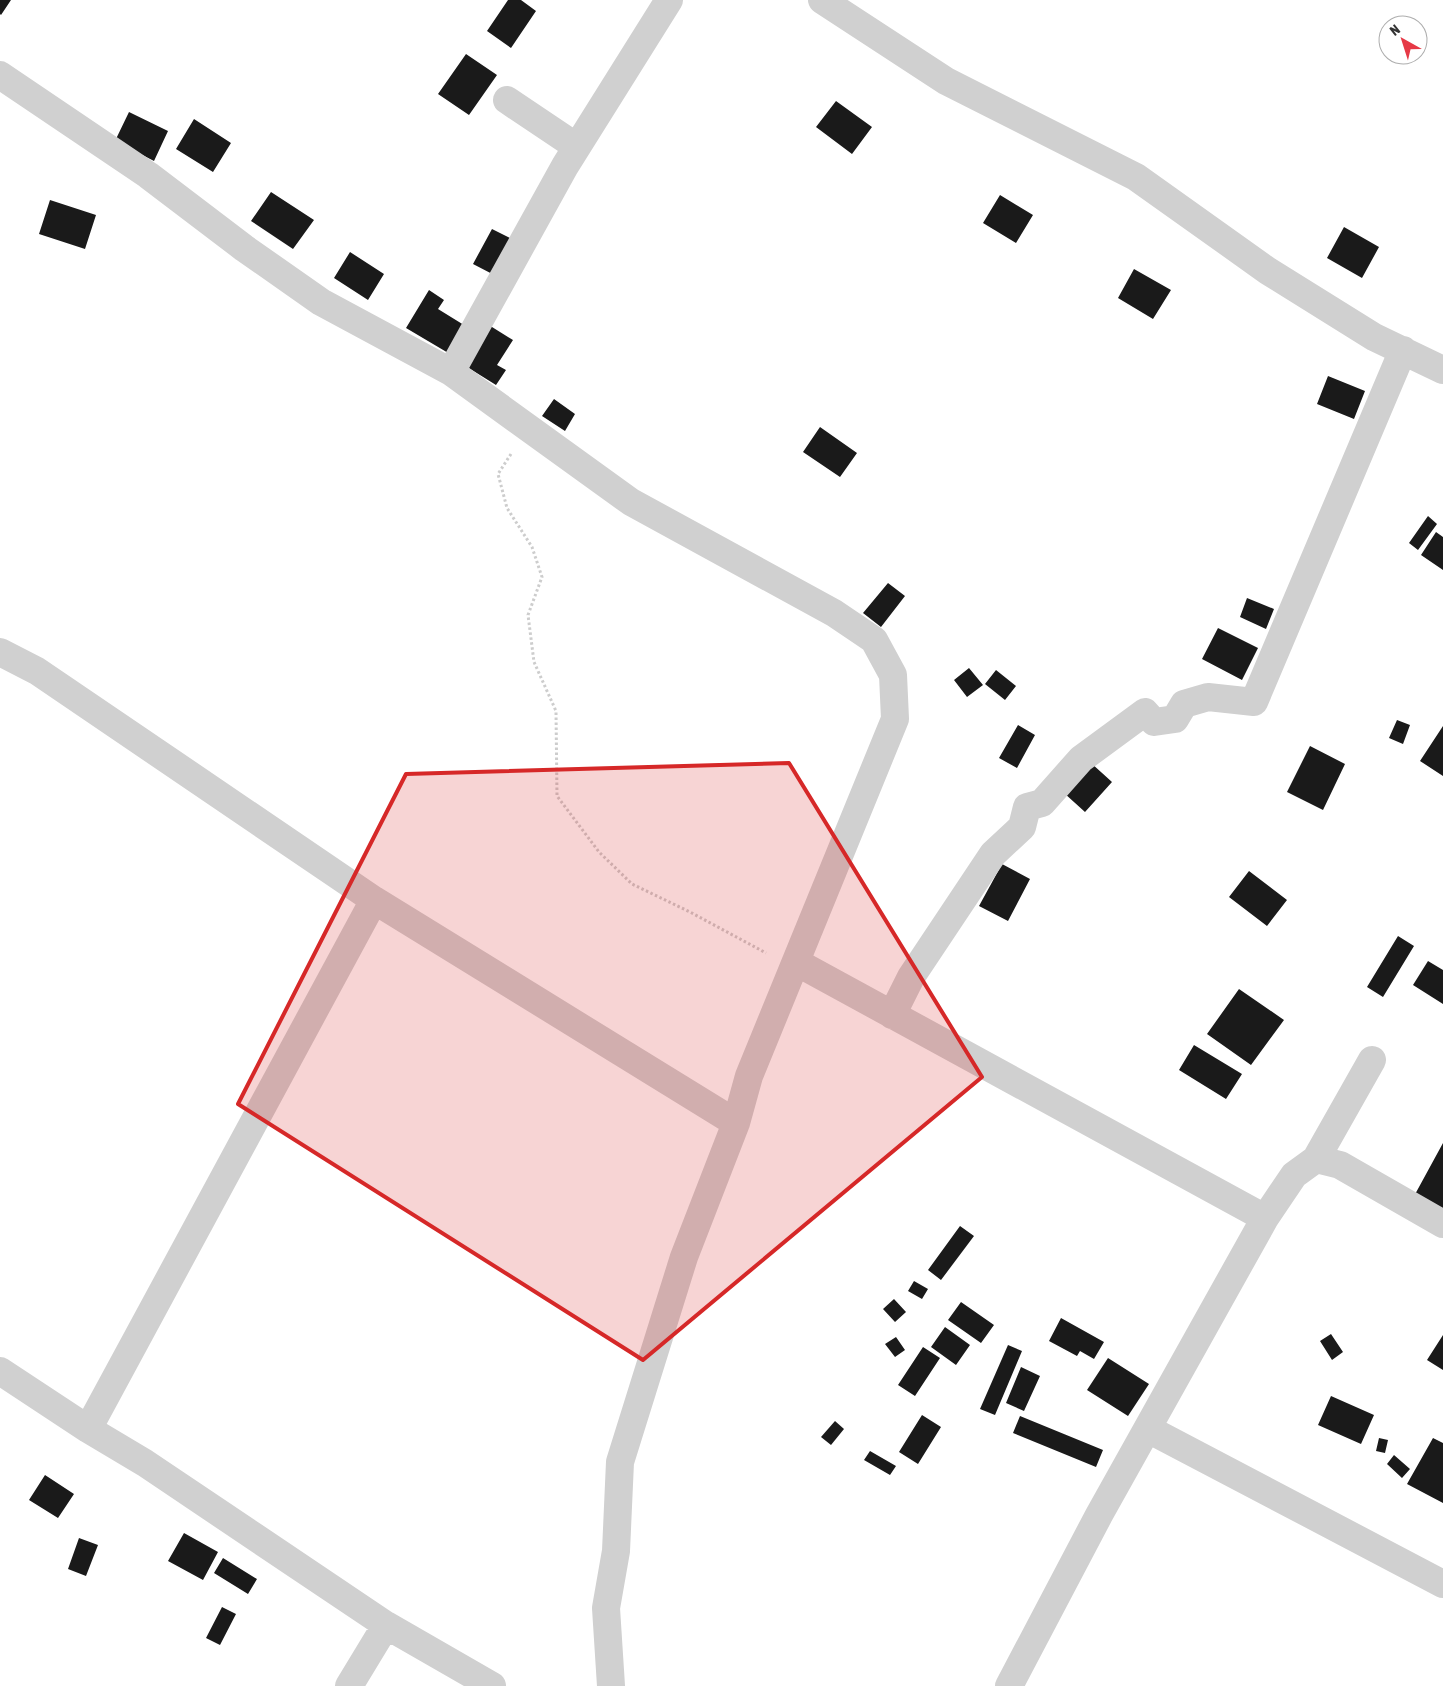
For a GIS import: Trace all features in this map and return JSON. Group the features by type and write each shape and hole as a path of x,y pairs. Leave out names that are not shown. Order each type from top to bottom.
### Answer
{"street":[{"path":"451,372 577,147 668,0"},
{"path":"822,0 946,80 1136,176 1268,271 1374,337 1443,370"},
{"path":"0,75 148,174 244,248 320,302 451,372 631,502 834,613 874,640 893,675 895,719 749,1076 736,1123 684,1257 620,1462 616,1551 606,1608 611,1686"},
{"path":"506,100 577,147"},
{"path":"892,1015 911,976 993,854 1022,827 1027,807 1042,802 1081,759 1145,712 1154,722 1175,719 1184,704 1208,697 1254,702 1403,350"},
{"path":"0,652 37,671 374,900 736,1123"},
{"path":"88,1429 374,900"},
{"path":"796,962 1265,1218"},
{"path":"1008,1686 1099,1516 1265,1218 1294,1175 1316,1159 1372,1060"},
{"path":"1316,1159 1340,1165 1443,1224"},
{"path":"0,1371 88,1429 145,1463 386,1624 492,1686"},
{"path":"1148,1429 1443,1584"},
{"path":"348,1686 386,1624"}],"path":[{"path":"529,428 498,474 507,508 532,547 542,578 528,615 534,662 556,711 557,796 599,852 632,884 769,954 796,962"}],"highlighted area":[{"path":"789,763 982,1077 643,1360 238,1104 406,774"}],"building":[{"path":"0,0 11,0 1,15 0,14"},
{"path":"508,0 521,0 536,11 511,48 487,31"},
{"path":"466,54 497,75 469,115 438,94"},
{"path":"836,101 872,127 852,154 816,127"},
{"path":"129,112 168,131 154,161 115,141"},
{"path":"194,119 231,143 213,172 176,149"},
{"path":"271,192 314,220 293,249 251,221"},
{"path":"1000,195 1033,215 1016,243 983,223"},
{"path":"50,200 96,215 85,249 39,234"},
{"path":"1344,227 1379,247 1362,278 1327,258"},
{"path":"492,229 518,242 500,278 473,264"},
{"path":"350,252 384,274 368,300 334,278"},
{"path":"1134,269 1171,290 1153,319 1118,298"},
{"path":"429,290 444,300 438,309 472,330 455,357 406,328"},
{"path":"484,322 513,340 497,365 506,370 496,385 459,362"},
{"path":"1328,376 1365,391 1354,419 1317,404"},
{"path":"554,399 575,414 565,431 542,416"},
{"path":"820,427 857,453 840,477 803,452"},
{"path":"1428,516 1437,524 1418,550 1409,543"},
{"path":"1436,532 1443,537 1443,570 1421,555"},
{"path":"888,583 905,596 881,627 863,613"},
{"path":"1247,598 1274,609 1266,629 1240,617"},
{"path":"1218,628 1258,648 1242,680 1202,659"},
{"path":"969,668 983,685 967,697 954,680"},
{"path":"996,670 1016,686 1005,700 985,684"},
{"path":"1397,720 1410,725 1403,744 1389,738"},
{"path":"1018,725 1035,735 1017,768 999,758"},
{"path":"1443,726 1443,776 1420,761"},
{"path":"1310,746 1345,764 1323,810 1287,792"},
{"path":"1091,763 1112,782 1085,812 1064,793"},
{"path":"1002,864 1030,879 1008,921 979,906"},
{"path":"1249,871 1287,900 1267,926 1229,897"},
{"path":"1398,936 1414,946 1383,997 1367,987"},
{"path":"1428,961 1443,970 1443,1004 1413,985"},
{"path":"1239,989 1284,1020 1251,1065 1207,1034"},
{"path":"1194,1045 1242,1074 1226,1099 1179,1070"},
{"path":"1443,1143 1443,1215 1413,1198"},
{"path":"960,1226 974,1236 941,1280 928,1270"},
{"path":"914,1281 928,1289 922,1299 908,1291"},
{"path":"894,1299 906,1312 895,1322 883,1309"},
{"path":"961,1302 994,1325 981,1343 948,1320"},
{"path":"1061,1318 1104,1342 1094,1359 1080,1351 1077,1356 1049,1341"},
{"path":"945,1327 970,1345 956,1365 931,1347"},
{"path":"1331,1334 1343,1352 1332,1360 1320,1341"},
{"path":"1443,1335 1443,1370 1427,1360"},
{"path":"896,1337 905,1350 895,1357 885,1344"},
{"path":"1008,1345 1022,1351 995,1415 980,1409"},
{"path":"923,1347 940,1358 915,1396 898,1385"},
{"path":"1108,1358 1149,1384 1128,1416 1087,1390"},
{"path":"1021,1367 1040,1376 1024,1411 1006,1403"},
{"path":"1331,1396 1374,1415 1361,1444 1318,1425"},
{"path":"922,1415 941,1427 918,1464 899,1452"},
{"path":"1020,1416 1103,1450 1096,1467 1013,1433"},
{"path":"835,1421 844,1429 831,1445 821,1437"},
{"path":"1379,1438 1388,1440 1385,1453 1376,1451"},
{"path":"1433,1438 1443,1443 1443,1503 1407,1484"},
{"path":"870,1451 896,1466 890,1475 864,1460"},
{"path":"1394,1455 1410,1469 1402,1478 1387,1464"},
{"path":"45,1475 74,1494 58,1518 29,1500"},
{"path":"184,1533 218,1552 203,1580 168,1561"},
{"path":"79,1538 98,1545 86,1576 68,1569"},
{"path":"223,1558 257,1579 248,1594 214,1573"},
{"path":"222,1607 236,1614 220,1645 206,1638"}]}
